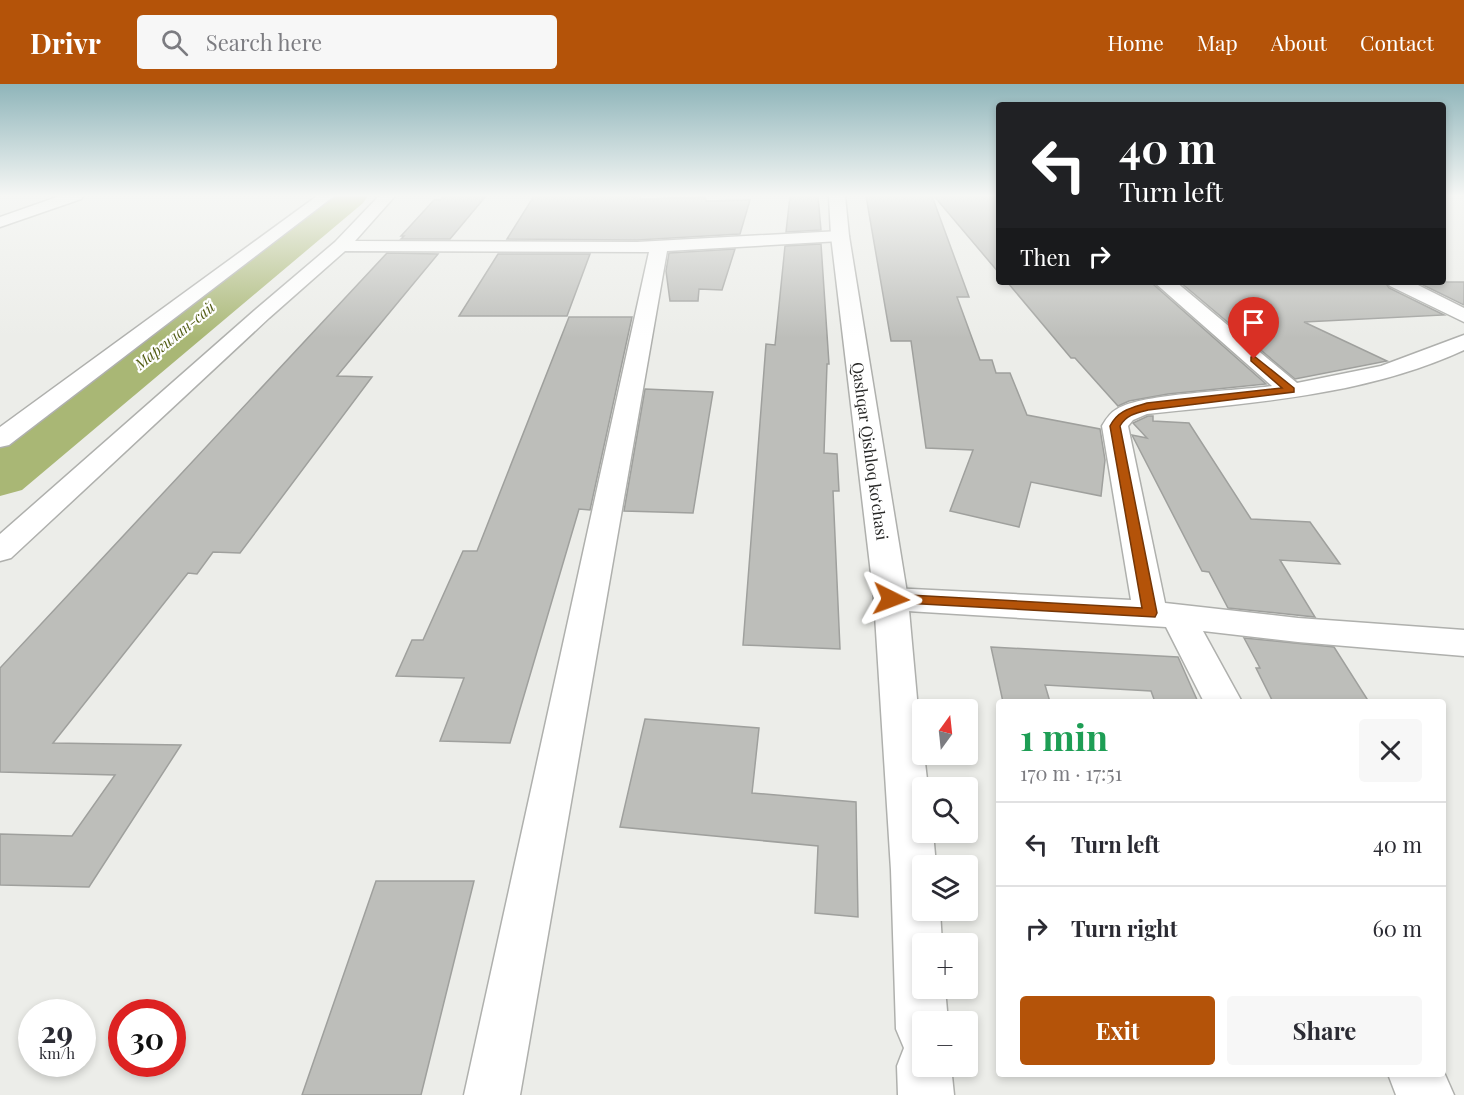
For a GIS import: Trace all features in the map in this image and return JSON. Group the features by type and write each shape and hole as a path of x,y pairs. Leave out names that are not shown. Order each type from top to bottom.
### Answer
{"street":[{"path":"0,439 264,243"},
{"path":"0,551 344,243"},
{"path":"341,246 659,246 710,243"},
{"name":"Qashqar Qishloq koʻchasi","path":"841,243 891,599 914,870 921,1011"},
{"path":"492,1095 659,246"},
{"path":"1168,285 1291,390"},
{"path":"1403,285 1464,316"},
{"path":"1221,699 1164,614 1115,426 1119,417 1147,406 1291,390 1377,376 1459,352"},
{"path":"891,599 1164,614 1298,630 1464,643"},
{"path":"925,1077 926,1095"},
{"path":"1417,1077 1426,1095"}],"building":[{"path":"874,243 949,243 969,297 957,297 980,360 992,360 996,373 1010,373 1027,415 1100,429 1105,460 1101,496 1031,482 1019,527 950,511 973,450 926,448 911,341 891,341"},
{"path":"974,243 996,243 996,269"},
{"path":"821,244 829,364 827,364 824,453 837,454 839,491 833,491 840,649 743,645 766,344 775,345 785,246"},
{"path":"735,249 722,290 699,289 698,301 670,301 666,271 669,253"},
{"path":"387,253 438,254 337,376 372,377 240,553 213,552 197,574 188,573 53,743 181,745 89,887 0,885 0,834 72,836 115,775 0,772 0,668"},
{"path":"498,254 590,254 567,316 459,316"},
{"path":"1464,282 1464,305 1423,285"},
{"path":"1010,285 1154,285 1266,384 1168,394 1129,401 1118,406 1075,358 1071,358"},
{"path":"1184,285 1387,285 1444,315 1304,322 1387,361 1295,379"},
{"path":"569,317 632,317 590,510 579,509 510,743 440,741 464,678 396,676 412,640 423,640 463,551 477,551"},
{"path":"645,389 713,392 693,513 624,511"},
{"path":"1153,416 1153,421 1189,423 1251,519 1310,522 1340,564 1280,560 1315,617 1228,608 1209,572 1202,571 1132,435 1147,438 1133,423"},
{"path":"1244,638 1334,647 1367,699 1272,699 1256,668 1260,668"},
{"path":"991,647 1178,657 1197,699 1154,699 1151,691 1045,685 1049,699 1002,699"},
{"path":"645,719 759,728 752,793 856,802 858,917 815,913 818,846 620,827"},
{"path":"376,881 474,881 421,1095 302,1095"}],"waterway":[{"name":"Маргилан-сай","path":"0,477 293,243"}],"route":[{"path":"891,599 1150,613 1115,426 1119,417 1147,406 1291,390 1254,359"}]}
